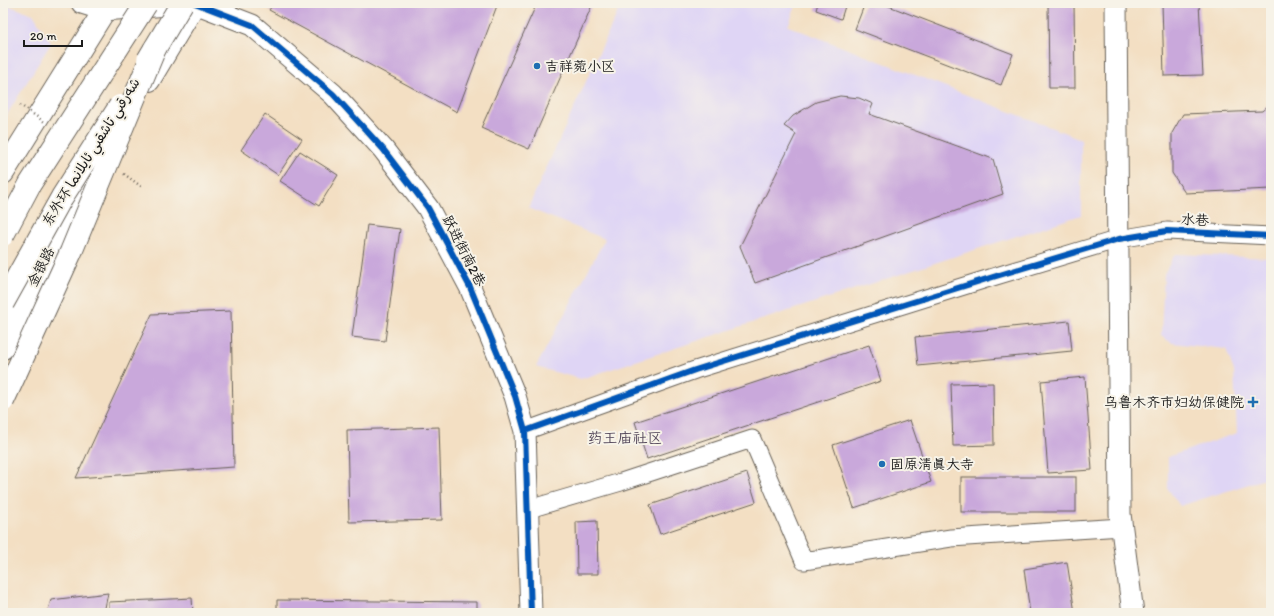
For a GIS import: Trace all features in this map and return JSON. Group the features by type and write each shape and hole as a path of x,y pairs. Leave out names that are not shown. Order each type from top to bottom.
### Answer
{"main road":[{"name":"东外环 شەرقىي تاشقىي ئايلانما","path":"3,303 62,197 114,116 182,3"},
{"name":"金银路","path":"3,348 41,263 194,3"},
{"path":"3,235 30,184 146,4"},
{"path":"3,173 106,7"},
{"path":"3,401 71,252 155,48"},
{"path":"3,203 75,116"}],"street":[{"path":"82,3 106,7 194,3"},
{"name":"跃进街南2巷","path":"194,3 252,25 333,94 383,149 428,208 470,287 515,396 525,431 531,613"},
{"path":"1116,3 1120,498 1122,527 1133,613"},
{"name":"水巷","path":"525,431 695,370 1119,239 1167,231 1271,236"},
{"path":"528,509 621,482 752,439 804,561 951,538 1122,527"}],"shaded area":[{"path":"622,3 797,3 788,26 1081,139 1081,215 581,379 536,367 605,239 528,208"},
{"path":"3,4 33,14 51,43 3,121"},
{"name":"乌鲁木齐市妇幼保健院","path":"1175,254 1271,258 1271,477 1180,506 1168,489 1168,457 1237,433 1234,371 1226,349 1172,343 1161,336 1164,274"}],"building":[{"path":"274,3 498,3 457,112 269,10"},
{"name":"吉祥菀小区","path":"537,3 593,3 529,149 481,128"},
{"path":"818,3 846,3 841,19 816,10"},
{"path":"865,3 881,3 1013,54 1001,85 855,29"},
{"path":"1048,3 1074,3 1075,88 1049,88"},
{"path":"1162,3 1199,3 1203,75 1164,76"},
{"path":"840,96 859,98 873,104 869,114 993,159 1003,194 755,283 740,246 796,134 784,126 793,116 816,102"},
{"path":"1271,103 1271,189 1185,193 1172,173 1172,133 1183,114 1262,111"},
{"path":"265,114 302,139 278,175 241,150"},
{"path":"300,151 338,175 319,206 280,181"},
{"path":"367,225 400,229 385,341 352,337"},
{"path":"231,311 234,467 76,478 152,314"},
{"path":"1069,321 1072,351 918,366 915,337"},
{"path":"869,345 881,381 647,459 635,422"},
{"path":"1085,377 1092,470 1048,473 1041,381"},
{"path":"993,383 994,445 953,446 951,384"},
{"name":"固原清真大寺","path":"910,420 931,482 854,508 833,445"},
{"path":"439,427 442,520 349,522 347,430"},
{"path":"747,473 756,502 660,534 650,505"},
{"path":"961,477 1076,477 1076,512 961,512"},
{"path":"597,521 598,574 577,574 576,522"},
{"path":"1067,562 1075,613 1030,613 1024,569"},
{"path":"108,593 104,613 47,613 51,600"},
{"path":"192,598 193,613 109,613 109,602"},
{"path":"277,600 477,602 477,613 277,613"}],"cycle path":[{"path":"195,3 252,25 333,94 383,149 428,208 470,287 515,396 525,431 531,613"},
{"path":"525,431 695,370 1119,239 1167,231 1271,236"}],"place":[{"name":"吉祥菀小区","path":"537,66"},
{"name":"乌鲁木齐市妇幼保健院","path":"1253,402"},
{"name":"固原清真大寺","path":"882,464"}],"district":[{"name":"药王庙社区","path":"625,438"}]}
